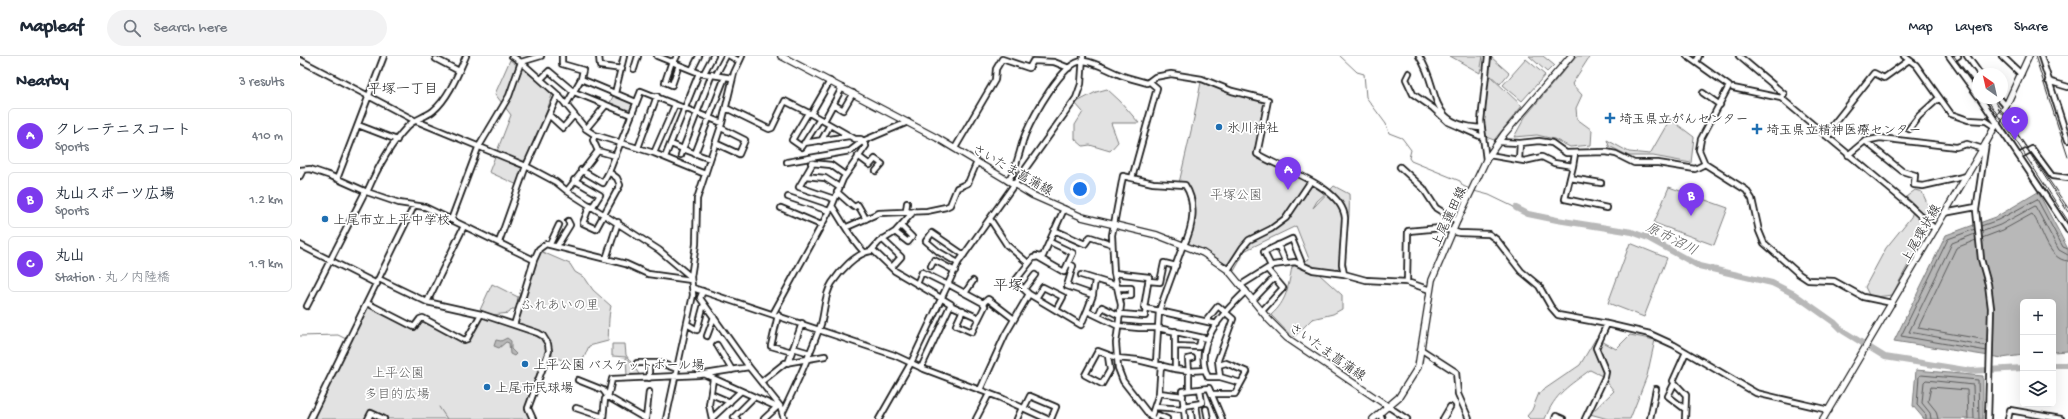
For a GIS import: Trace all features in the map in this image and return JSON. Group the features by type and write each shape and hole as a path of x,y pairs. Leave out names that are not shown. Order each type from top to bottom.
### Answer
{"main road":[{"name":"さいたま菖蒲線","path":"781,56 908,122 1014,185 1064,209 1082,217 1157,235 1203,253 1228,270 1277,329 1287,338 1389,407"},
{"name":"上尾蓮田線","path":"1389,407 1399,397 1418,367 1422,350 1430,290 1435,272 1452,231 1488,157 1498,142 1571,56"},
{"name":"上尾環状線","path":"1823,419 1983,149 2006,106 2029,56"},
{"path":"1373,419 1381,416 1389,407"}],"street":[{"path":"337,179 384,56"},
{"path":"307,306 380,164 397,140 414,120 432,112 437,107 459,71 466,56"},
{"path":"512,56 521,62 558,95 586,129 595,135 654,153 705,174"},
{"path":"521,62 539,56"},
{"path":"562,56 562,64 583,70 581,79 566,105"},
{"path":"600,56 600,66 622,69"},
{"path":"615,93 624,56"},
{"path":"634,69 638,56"},
{"path":"657,56 699,73 732,78"},
{"path":"677,56 665,82 672,85 679,65"},
{"path":"692,70 699,56"},
{"path":"704,73 714,56"},
{"path":"681,155 714,75 726,56"},
{"path":"666,419 693,288 691,279 696,244 697,199 721,128 732,78 740,58 730,56"},
{"path":"1419,56 1428,73 1436,104 1441,112 1458,124 1482,128"},
{"path":"1488,56 1482,128 1482,137 1488,157 1519,160 1542,157 1554,163 1573,166"},
{"path":"1687,56 1729,86 1699,144 1700,155 1705,164 1746,190 1752,199 1759,231 1764,243 1798,274 1808,280 1834,281 1863,297 1892,302"},
{"path":"1696,62 1700,56"},
{"path":"1739,56 1784,94 1781,98"},
{"path":"1904,56 1916,65 1951,114 1968,120 1986,121 1996,125"},
{"path":"1958,56 1950,58 1972,88"},
{"path":"1967,56 1976,68"},
{"path":"2002,56 2021,74"},
{"path":"2041,56 2068,140"},
{"path":"1008,181 1014,171 1028,129 1050,89 1069,68 1082,58"},
{"path":"1082,58 1107,67 1121,76 1147,83 1150,82 1157,88 1132,178"},
{"path":"879,419 911,363 958,263 1076,98 1081,84 1082,58"},
{"path":"436,59 459,71"},
{"path":"954,148 995,80 996,69 1002,59 1029,68 1033,61 1054,62 1069,68"},
{"path":"300,60 369,98 414,120 478,148 526,166 556,182 566,191 618,222 660,250 691,279"},
{"path":"1825,135 1874,73 1884,78 1909,60"},
{"path":"451,220 478,148 509,96 521,62"},
{"path":"541,79 548,71 574,92 631,115"},
{"path":"665,157 699,73"},
{"path":"1409,73 1406,80 1416,97 1433,108 1448,122 1482,137"},
{"path":"1150,82 1155,76 1171,74 1202,79 1232,91 1268,100 1257,154 1311,181 1327,191 1341,204 1345,211 1344,274"},
{"path":"695,154 725,77"},
{"path":"581,79 636,102"},
{"path":"830,81 792,140 802,147 833,104 842,88"},
{"path":"2048,81 2068,87"},
{"path":"1733,88 1781,98 1935,229"},
{"path":"581,170 603,183 621,144 641,90 685,109 722,122"},
{"path":"833,104 843,110 853,93"},
{"path":"1703,93 1720,105"},
{"path":"499,242 526,166 558,95"},
{"path":"638,148 657,96"},
{"path":"1909,129 1919,116 1939,98"},
{"path":"726,108 769,129 772,128 785,101 849,136 863,141 866,146 845,175 832,206 773,314"},
{"path":"1983,104 1996,125 2021,155 2068,230"},
{"path":"586,129 606,105"},
{"path":"654,153 675,105"},
{"path":"549,114 563,128 574,115"},
{"path":"787,162 850,151 863,141 908,122"},
{"path":"358,125 397,140"},
{"path":"821,141 830,125"},
{"path":"715,143 739,154 745,140 721,128"},
{"path":"595,135 593,140 598,151"},
{"path":"804,143 849,136"},
{"path":"1848,155 1865,141 1880,138 1950,146 1967,144 1983,149"},
{"path":"1498,142 1520,143 1539,141 1552,143 1566,153 1575,154 1606,152 1616,154 1634,163 1658,162 1695,169 1705,164"},
{"path":"1865,141 1902,171 1916,175 1914,185 1923,186 1966,176"},
{"path":"1519,160 1520,143"},
{"path":"1986,143 1976,208 1976,225 1981,259 1988,284 1991,308 1988,419"},
{"path":"671,144 710,159"},
{"path":"2021,155 2032,149 2052,176 2068,178"},
{"path":"566,191 581,170 598,151"},
{"path":"598,151 616,156"},
{"path":"1575,154 1565,199 1607,208"},
{"path":"858,156 870,165 875,159 882,164 876,171"},
{"path":"813,157 810,163 832,166 845,175"},
{"path":"847,227 879,213 927,211 946,208 950,205 957,188 968,183 977,162"},
{"path":"813,163 799,186 834,199"},
{"path":"1400,167 1423,188 1436,208 1457,221"},
{"path":"300,176 301,170 310,169 366,192 414,206 425,207 534,260"},
{"path":"574,180 600,195 591,206 583,223 596,228 620,185 617,178 609,172"},
{"path":"805,176 825,178 838,189 849,204 854,207 858,204 866,219"},
{"path":"1123,176 1153,183 1185,185 1191,197 1191,230 1183,245 1159,311 1159,393 1154,418 1121,378 1117,358 1116,343 1121,315 1120,296 1114,273 1112,244 1123,176"},
{"path":"1570,178 1601,183"},
{"path":"1228,270 1243,246 1249,240 1271,229 1286,218 1311,181"},
{"path":"788,197 829,211"},
{"path":"906,211 907,203"},
{"path":"312,418 414,206"},
{"path":"832,206 847,227 854,242 864,252"},
{"path":"781,208 821,225"},
{"path":"1944,213 1976,208"},
{"path":"1064,209 1043,256 1036,256 1028,263 1015,281 1029,294 1081,325 1093,294 1095,280"},
{"path":"783,412 808,359 819,329 832,284 851,262 864,252 873,250 882,240 895,232 914,211"},
{"path":"990,219 1007,245 1028,263"},
{"path":"557,246 570,225 568,221"},
{"path":"606,259 618,222"},
{"path":"550,244 559,225"},
{"path":"427,302 464,226"},
{"path":"895,232 908,242 912,237 901,226"},
{"path":"1407,282 1408,231 1441,228 1452,231 1489,234 1516,265 1538,286 1550,307 1558,315 1650,334 1686,352 1756,393 1829,410"},
{"path":"1054,230 1085,244 1090,237 1112,244"},
{"path":"958,263 939,252 926,241 932,233 964,255"},
{"path":"1262,311 1283,288 1274,278 1264,252 1292,239 1303,266"},
{"path":"882,240 901,257 892,267"},
{"path":"1036,256 1064,272 1073,253 1050,242"},
{"path":"514,325 534,260 542,246 550,244 626,264 648,274 691,279"},
{"path":"1278,245 1286,263"},
{"path":"300,246 427,302 481,314 543,336 548,344 549,351 547,360 528,408 533,419"},
{"path":"873,250 892,267 951,304 950,306 963,310 979,318"},
{"path":"931,266 934,260 955,270"},
{"path":"1241,285 1269,267 1295,262 1313,270 1344,274 1366,280 1407,282 1430,290"},
{"path":"1068,263 1074,266 1066,286 1093,294"},
{"path":"1149,281 1160,282 1164,263 1176,266"},
{"path":"917,284 922,272 983,303"},
{"path":"1098,316 1102,307 1121,315 1145,316 1146,308 1144,308 1149,277 1114,273"},
{"path":"1024,289 1035,275"},
{"path":"1081,275 1117,287 1131,288 1131,296 1120,296"},
{"path":"1253,300 1274,278"},
{"path":"965,293 973,281"},
{"path":"1036,298 1043,287 1063,297 1056,310"},
{"path":"693,288 802,323 911,363 980,390 1047,419"},
{"path":"702,291 700,298 779,406 783,412 784,419"},
{"path":"1222,419 1213,394 1209,388 1208,378 1202,359 1208,340 1217,324 1225,313 1246,291"},
{"path":"980,390 1005,335 1029,294"},
{"path":"983,303 988,299 1014,319"},
{"path":"367,303 414,327 420,319 423,318 464,340 467,339 481,314"},
{"path":"963,310 956,325 972,332 985,306 983,303"},
{"path":"686,324 697,330 704,304"},
{"path":"921,368 950,306"},
{"path":"1206,322 1218,306 1233,319 1218,360 1220,377"},
{"path":"1146,308 1217,324"},
{"path":"1087,311 1118,326 1158,328 1208,340"},
{"path":"778,315 771,346 810,353"},
{"path":"707,336 714,318"},
{"path":"788,363 802,323"},
{"path":"1585,419 1605,377 1606,372 1596,348 1607,324"},
{"path":"1175,331 1176,368"},
{"path":"1175,346 1199,347 1201,338"},
{"path":"717,345 732,370"},
{"path":"1422,350 1456,372 1458,394 1469,419"},
{"path":"1108,356 1110,370 1102,384 1085,375 1098,351 1108,356 1117,358 1158,364 1189,371 1205,370"},
{"path":"1685,409 1668,396 1674,384 1673,378 1686,352"},
{"path":"761,382 782,364 825,356"},
{"path":"1189,390 1188,359 1192,358"},
{"path":"637,363 660,363 677,368"},
{"path":"649,363 649,378"},
{"path":"1213,394 1235,394 1247,372 1226,363 1219,365"},
{"path":"576,408 603,418 605,399 608,397 612,379 706,375 749,367"},
{"path":"706,375 754,397 779,406"},
{"path":"1208,378 1220,377 1240,383"},
{"path":"712,419 709,405 713,379"},
{"path":"578,380 603,390 608,397 646,419 649,392"},
{"path":"1674,384 1686,395 1685,419"},
{"path":"1185,419 1182,391 1209,388"},
{"path":"1155,407 1184,407 1202,403 1200,389"},
{"path":"1650,419 1656,389"},
{"path":"712,419 741,391"},
{"path":"1159,393 1183,396"},
{"path":"711,394 730,402"},
{"path":"976,419 989,394"},
{"path":"1017,419 1030,396 1056,407 1050,419"},
{"path":"737,419 734,417 754,397"},
{"path":"1196,404 1198,419"},
{"path":"764,419 779,406"},
{"path":"1389,407 1407,419"},
{"path":"1443,419 1450,407"},
{"path":"1206,409 1208,419"},
{"path":"2008,419 2010,410 2061,419"},
{"path":"368,419 371,413 384,419"},
{"path":"1154,418 1158,415 1167,419"},
{"path":"1555,419 1556,416 1563,419"}],"green space":[{"path":"1450,56 1483,56 1480,73"},
{"path":"1529,56 1543,56 1554,65 1547,72"},
{"path":"1576,56 1590,56 1572,84 1582,95 1576,108 1577,119 1592,130 1591,145 1570,147 1554,139 1537,135 1514,137 1525,117"},
{"path":"1491,57 1509,73 1500,84 1489,74"},
{"path":"1526,59 1545,75 1522,101 1503,85"},
{"path":"510,60 540,82 552,95 540,132 526,162 522,187 489,172 511,115 495,94"},
{"path":"1489,75 1522,106 1494,140 1486,137 1484,119"},
{"name":"平塚公園","path":"1202,81 1265,101 1267,103 1255,155 1306,181 1307,183 1284,218 1251,236 1241,245 1228,264 1225,264 1215,257 1187,243 1192,224 1191,198 1190,191 1179,183"},
{"path":"1107,89 1120,101 1139,123 1111,123 1118,142 1110,151 1090,145 1083,146 1075,139 1075,125 1083,112 1075,103 1096,92"},
{"path":"614,94 634,103 630,113 609,105"},
{"path":"1670,119 1694,137 1691,163 1653,156 1629,156 1609,146 1607,140 1629,152 1650,154"},
{"path":"1310,185 1327,192 1317,201 1313,208 1334,186 1349,194 1347,232 1338,270 1319,274 1342,295 1342,309 1333,314 1312,319 1293,338 1271,315 1284,299 1292,267 1309,259 1296,226 1242,252 1251,241 1273,231 1288,219"},
{"path":"1669,187 1728,208 1714,245 1654,223"},
{"path":"1915,190 1922,192 1932,214 1914,254 1892,295 1876,297 1869,295 1865,287 1886,248 1911,217 1915,205 1906,197"},
{"path":"1630,243 1667,258 1644,317 1608,303"},
{"name":"ふれあいの里","path":"540,251 570,264 575,272 585,278 593,290 611,306 608,341 589,346 580,367 549,355 545,337 516,322"},
{"path":"1242,252 1242,257 1234,271 1231,266"},
{"path":"492,284 518,297 516,309 512,309 509,313 493,315 480,310"},
{"name":"上平公園","path":"368,307 416,330 422,320 467,342 482,316 541,338 545,343 547,353 527,409 531,419 388,419 371,410 366,419 318,419 315,417 314,415"},
{"path":"1630,335 1655,340 1647,376 1630,419 1608,419 1590,414 1614,391 1602,376 1590,370 1558,396 1545,419 1530,419 1527,416 1532,410 1539,393 1580,365 1596,338 1616,349"},
{"path":"612,344 625,344 626,355 641,377 627,376 626,357 612,356"}],"water":[{"path":"2038,192 2068,249 2068,351 2056,352 2056,299 2020,299 2020,355 2002,358 1894,341 1946,235 1996,217"},
{"path":"507,338 511,341 511,349 516,354 514,356 510,354 509,343 506,342 499,348 494,346 496,340 501,341"},
{"path":"1916,370 1983,376 1983,419 1924,419 1913,406"}],"waterway":[{"name":"原市沼川","path":"1340,56 1357,72 1364,74 1366,97 1386,124 1389,133 1402,138 1411,150 1409,158 1411,161 1460,181 1463,186 1470,189"},
{"name":"原市沼川","path":"1474,191 1489,195 1516,208"},
{"name":"原市沼川","path":"1516,208 1528,214 1632,232 1648,238 1699,266 1772,283 1794,294 1835,323 1843,331 1885,357 1971,371 2020,368"},
{"path":"300,336 338,335 346,339"},
{"name":"原市沼川","path":"2056,365 2068,365"},
{"path":"439,407 447,419"}],"tram line":[{"path":"1952,56 1972,81"},
{"path":"1988,104 2068,224"},
{"path":"1997,108 2008,120 2068,212"}],"railway":[{"path":"1954,56 1972,80"},
{"path":"2035,56 2068,157"},
{"path":"1990,104 2068,221"},
{"path":"1997,104 2068,208"}],"place":[{"name":"埼玉県立がんセンター","path":"1610,118"},
{"name":"氷川神社","path":"1219,127"},
{"name":"埼玉県立精神医療センター","path":"1757,129"},
{"name":"丸山","path":"2015,140"},
{"name":"クレーテニスコート","path":"1288,190"},
{"name":"丸山スポーツ広場","path":"1691,216"},
{"name":"上尾市立上平中学校","path":"325,219"},
{"name":"上平公園 バスケットボール場","path":"525,364"},
{"name":"上尾市民球場","path":"487,387"}],"district":[{"name":"平塚一丁目","path":"403,88"},
{"name":"平塚","path":"1008,285"}],"park label":[{"name":"多目的広場","path":"397,393"}]}
